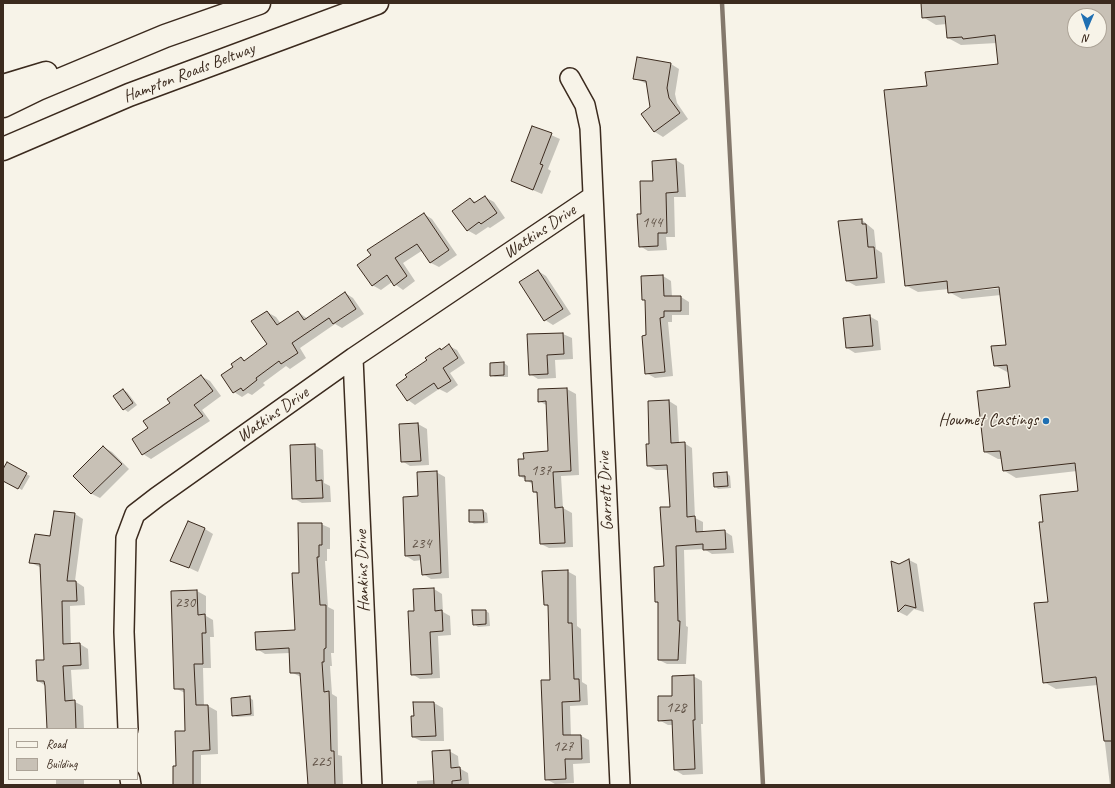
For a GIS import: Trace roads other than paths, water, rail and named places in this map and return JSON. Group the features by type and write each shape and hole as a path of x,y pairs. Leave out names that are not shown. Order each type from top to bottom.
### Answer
{"highway":[{"path":"3,86 165,36 259,3"},
{"name":"Hampton Roads Beltway","path":"3,149 129,95 377,3"},
{"path":"3,106 38,89 165,36"}],"street":[{"name":"Garrett Drive","path":"570,78 581,94 588,116 620,785"},
{"name":"Watkins Drive","path":"128,728 124,632 126,538 135,514 156,497 353,358 592,197"},
{"name":"Hankins Drive","path":"353,358 372,785"}],"waterway":[{"path":"722,3 763,785"}],"place":[{"name":"Howmet Castings","path":"1046,421"}]}
